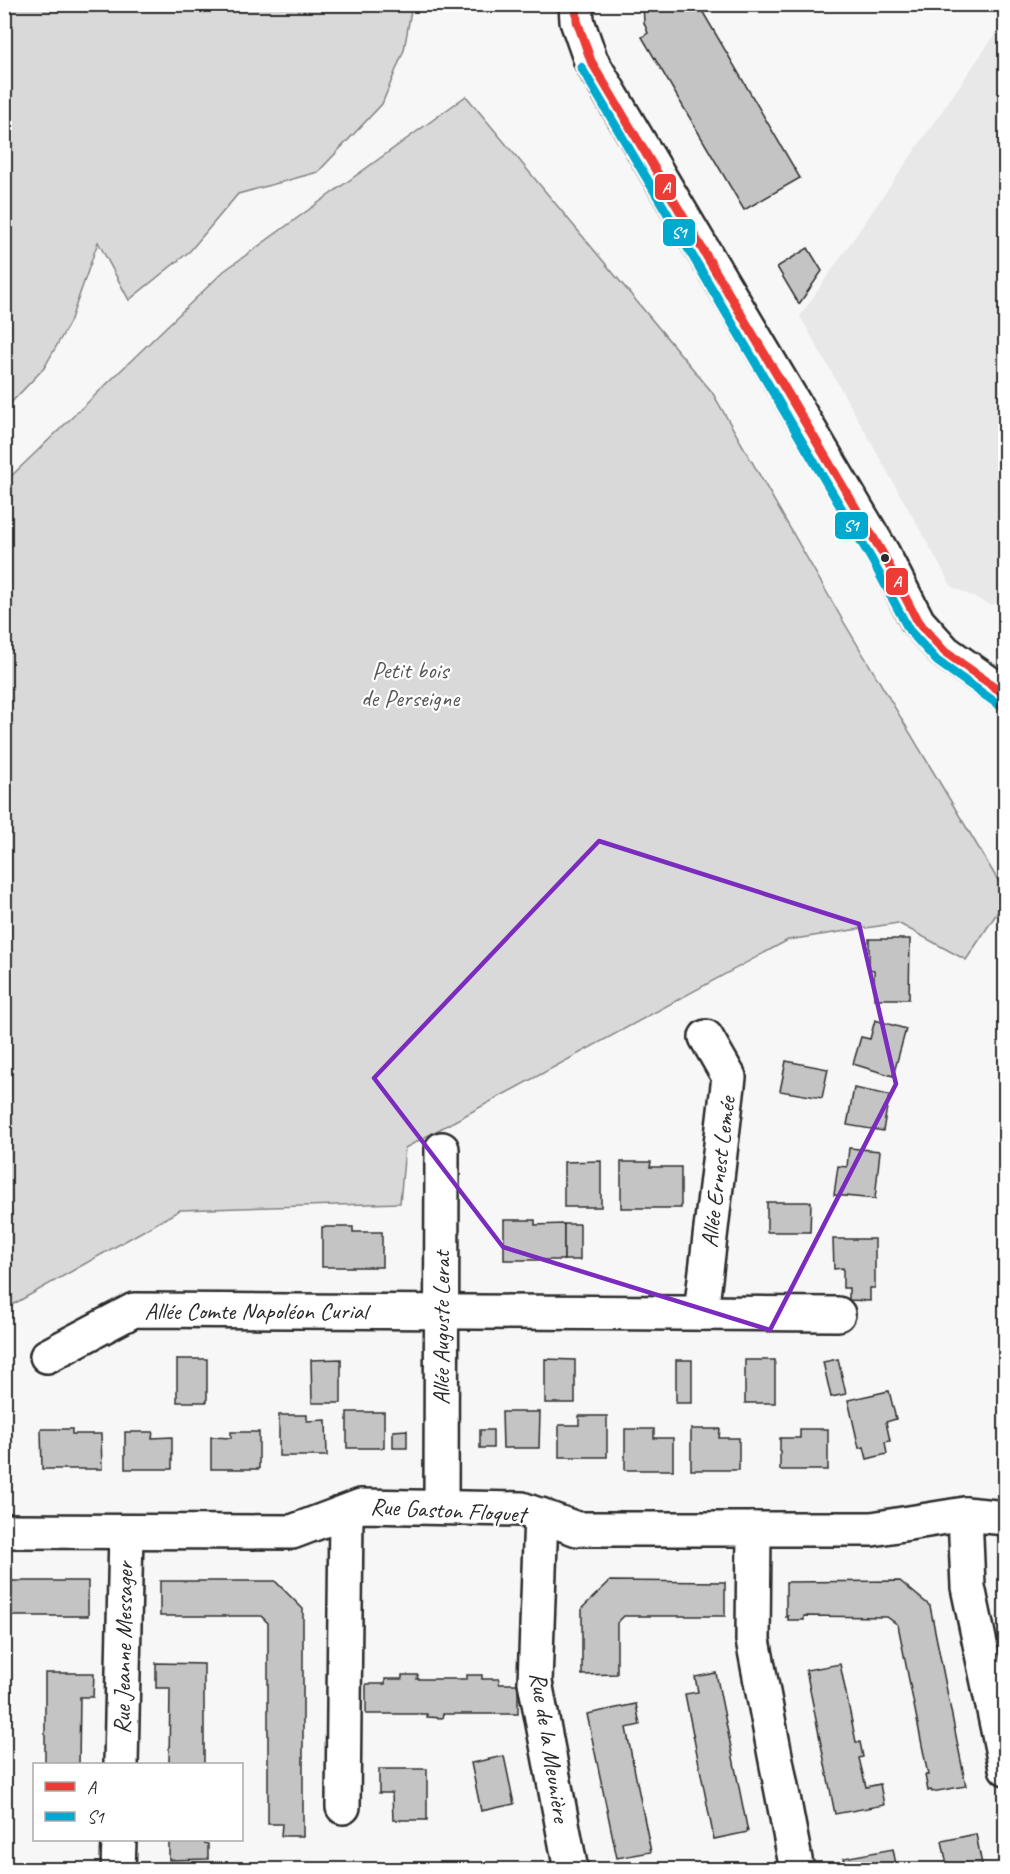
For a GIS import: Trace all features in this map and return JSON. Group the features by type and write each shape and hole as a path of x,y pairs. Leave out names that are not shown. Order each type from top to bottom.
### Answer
{"street":[{"path":"576,4 577,21 591,61 883,554 918,622 945,652 1005,695"},
{"name":"Allée Ernest Lemée","path":"701,1313 729,1077 706,1037"},
{"name":"Allée Auguste Lerat","path":"441,1507 442,1149"},
{"name":"Allée Comte Napoléon Curial","path":"47,1356 134,1310 440,1312"},
{"path":"440,1312 838,1314"},
{"name":"Rue Gaston Floquet","path":"4,1531 292,1532 361,1506 522,1509 577,1529 872,1529 965,1514 1005,1518"},
{"path":"343,1807 346,1512"},
{"path":"965,1514 968,1587 1005,1768"},
{"name":"Rue de la Meunière","path":"541,1515 536,1682 571,1869"},
{"path":"754,1528 753,1640 797,1869"},
{"name":"Rue Jeanne Messager","path":"121,1763 126,1532"},
{"path":"118,1869 119,1841"}],"highlighted area":[{"path":"599,841 859,924 896,1084 770,1330 503,1247 374,1078"}],"shaded area":[{"path":"1005,20 1006,598 991,605 952,587 800,316"}],"green space":[{"path":"5,4 412,5 404,50 382,104 318,172 238,194 190,251 129,300 98,242 70,322 44,368 5,409"},
{"name":"Petit bois de Perseigne","path":"466,96 712,392 842,619 1005,892 1005,901 966,960 898,923 788,940 405,1148 400,1203 180,1210 5,1309 5,482 224,271"}],"building":[{"path":"643,4 704,4 701,9 800,178 744,210 642,37 648,33 644,23"},
{"path":"808,248 822,271 799,304 777,267"},
{"path":"869,939 910,939 909,999 874,999 874,970 869,969"},
{"path":"875,1020 906,1029 893,1076 853,1064 861,1037 870,1039"},
{"path":"786,1061 828,1069 822,1098 780,1091"},
{"path":"854,1088 889,1095 883,1131 847,1125"},
{"path":"849,1148 880,1151 875,1199 834,1195 838,1166 847,1167"},
{"path":"601,1161 601,1207 564,1207 564,1162"},
{"path":"621,1162 651,1162 650,1167 681,1167 681,1208 621,1208"},
{"path":"767,1202 811,1202 810,1232 767,1232"},
{"path":"504,1220 535,1220 535,1225 564,1224 564,1260 504,1260"},
{"path":"564,1224 580,1224 580,1260 564,1260"},
{"path":"322,1227 353,1227 353,1232 382,1232 382,1267 322,1267"},
{"path":"833,1239 875,1239 875,1288 870,1288 870,1301 849,1300 849,1288 843,1288 843,1268 834,1269"},
{"path":"177,1359 207,1359 207,1402 177,1402"},
{"path":"341,1359 341,1403 312,1403 311,1360"},
{"path":"545,1359 575,1360 575,1403 545,1403"},
{"path":"838,1359 846,1394 831,1397 823,1362"},
{"path":"676,1360 692,1360 692,1403 676,1403"},
{"path":"745,1360 775,1360 775,1403 745,1403"},
{"path":"889,1391 896,1419 886,1422 890,1441 885,1442 887,1454 867,1459 864,1447 859,1448 848,1400"},
{"path":"347,1412 384,1412 384,1448 347,1448"},
{"path":"502,1412 540,1412 539,1448 503,1448"},
{"path":"279,1415 307,1415 307,1421 326,1420 327,1456 279,1456"},
{"path":"579,1416 607,1416 607,1457 559,1457 559,1425 579,1425"},
{"path":"41,1429 72,1429 72,1434 101,1434 102,1469 42,1469"},
{"path":"625,1429 654,1429 654,1438 673,1438 673,1470 625,1470"},
{"path":"691,1429 720,1429 719,1438 739,1438 739,1470 691,1470"},
{"path":"800,1429 828,1429 828,1470 780,1470 780,1438 800,1438"},
{"path":"407,1430 407,1448 393,1448 393,1431"},
{"path":"480,1430 493,1430 493,1448 480,1448"},
{"path":"125,1432 153,1432 152,1438 172,1437 172,1469 125,1469"},
{"path":"231,1432 259,1432 259,1469 211,1469 211,1437 231,1438"},
{"path":"4,1581 88,1581 88,1616 4,1616"},
{"path":"160,1581 275,1581 303,1609 303,1836 281,1836 282,1824 268,1824 268,1623 261,1616 160,1616"},
{"path":"610,1581 725,1582 725,1616 624,1616 617,1623 617,1674 582,1675 582,1608"},
{"path":"900,1581 930,1606 966,1786 928,1791 925,1775 928,1775 898,1625 887,1617 804,1616 804,1620 788,1620 788,1616 786,1617 786,1582"},
{"path":"156,1663 204,1664 204,1763 169,1763 170,1688 156,1688"},
{"path":"840,1664 856,1742 860,1742 863,1757 859,1758 866,1787 880,1784 884,1805 835,1814 806,1670"},
{"path":"45,1673 94,1673 93,1697 80,1697 79,1763 45,1763"},
{"path":"716,1673 748,1832 714,1839 685,1694 698,1692 695,1677"},
{"path":"402,1675 418,1675 417,1679 467,1679 467,1675 482,1675 482,1679 499,1679 499,1684 518,1684 518,1714 443,1714 442,1718 427,1717 427,1714 366,1714 366,1684 385,1684 385,1679 402,1679"},
{"path":"636,1704 640,1725 626,1728 651,1852 617,1858 587,1714"},
{"path":"504,1756 514,1804 481,1811 471,1763"},
{"path":"379,1769 427,1769 427,1820 393,1820 392,1793 379,1793"},
{"path":"976,1834 983,1870 948,1870 942,1841"},
{"path":"169,1841 204,1841 208,1844 208,1859 169,1860"},
{"path":"893,1849 897,1870 847,1870 844,1858"},
{"path":"389,1864 392,1870 357,1870"}],"transit line":[{"name":"A","path":"576,4 577,21 591,61 883,554 918,622 945,652 1006,695"},
{"name":"S1","path":"581,67 872,560 909,630 937,661 999,705"}]}
